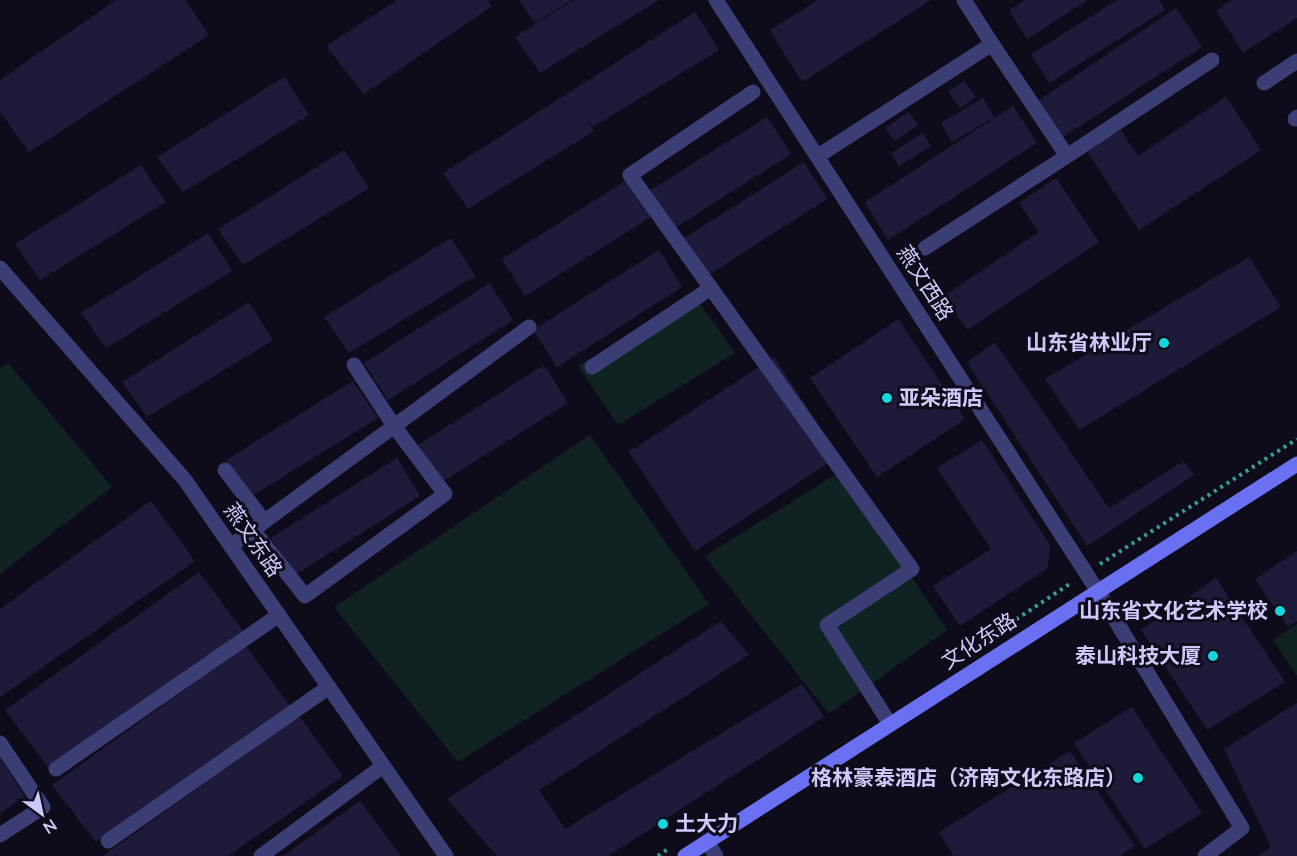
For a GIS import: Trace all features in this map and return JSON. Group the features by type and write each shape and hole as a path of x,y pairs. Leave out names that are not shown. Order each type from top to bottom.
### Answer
{"main road":[{"name":"文化东路","path":"686,856 1097,590 1297,464"}],"street":[{"name":"燕文西路","path":"716,0 1097,590 1242,828 1205,856"},
{"path":"964,0 1067,156"},
{"path":"818,156 992,44"},
{"path":"925,248 1212,60"},
{"path":"1264,83 1297,61"},
{"path":"753,92 630,175 912,569 827,625 890,724"},
{"name":"燕文东路","path":"0,268 185,480 446,856"},
{"path":"592,367 711,288"},
{"path":"231,546 529,327"},
{"path":"225,470 305,596 445,494 394,426 354,365"},
{"path":"56,769 279,615"},
{"path":"108,842 328,687"},
{"path":"0,743 43,807 0,836"},
{"path":"261,856 383,766"},
{"path":"707,842 716,856"}],"green space":[{"path":"697,299 735,353 618,425 578,366"},
{"path":"8,363 112,487 0,574 0,368"},
{"path":"590,435 709,604 458,762 334,607"},
{"path":"841,471 947,630 829,714 705,556"},
{"path":"1297,624 1297,676 1273,640"}],"building":[{"path":"116,0 185,0 209,35 29,152 0,112 0,80"},
{"path":"397,0 487,0 492,6 364,94 326,46"},
{"path":"519,0 572,0 535,23"},
{"path":"574,0 659,0 540,73 515,37"},
{"path":"818,0 931,0 802,82 770,30"},
{"path":"1025,0 1088,0 1027,39 1009,10"},
{"path":"1117,0 1159,0 1165,10 1049,83 1031,54"},
{"path":"1232,0 1297,0 1297,18 1243,53 1216,10"},
{"path":"1176,8 1202,47 1052,144 1030,106"},
{"path":"695,12 719,50 593,127 584,115 594,131 468,209 443,173"},
{"path":"284,77 309,115 183,192 157,157"},
{"path":"964,81 976,97 960,108 948,92"},
{"path":"1226,97 1261,150 1139,230 1087,151 1121,130 1138,156"},
{"path":"983,98 994,117 952,142 941,123"},
{"path":"1013,106 1037,143 888,240 865,202"},
{"path":"909,112 918,125 894,141 885,128"},
{"path":"767,117 791,154 665,234 641,196"},
{"path":"923,133 931,146 899,166 891,153"},
{"path":"344,150 369,188 243,265 218,229"},
{"path":"804,162 827,199 702,279 678,242"},
{"path":"141,165 166,202 40,280 15,244"},
{"path":"1056,178 1099,242 967,330 944,296 1039,232 1019,203"},
{"path":"627,180 651,217 525,296 502,259"},
{"path":"208,233 232,271 106,348 81,313"},
{"path":"451,238 475,276 349,353 324,317"},
{"path":"659,250 682,287 557,367 533,330"},
{"name":"山东省林业厅","path":"1249,257 1281,307 1079,430 1045,379"},
{"path":"490,283 513,320 388,400 364,363"},
{"path":"249,302 273,340 147,417 122,382"},
{"name":"亚朵酒店","path":"898,319 965,419 877,477 810,378"},
{"path":"995,342 1109,508 1184,461 1194,475 1087,546 967,362"},
{"path":"774,357 839,456 695,551 629,452"},
{"path":"544,365 568,403 442,482 418,445"},
{"path":"353,381 378,418 252,496 226,460"},
{"path":"982,440 1050,545 1048,568 960,626 933,586 991,549 937,468"},
{"path":"397,458 420,496 295,575 271,538"},
{"path":"151,501 195,561 0,697 0,609"},
{"path":"1297,551 1297,621 1288,627 1255,579"},
{"path":"199,572 243,631 48,767 5,710"},
{"name":"泰山科技大厦","path":"1216,578 1285,682 1207,730 1141,630"},
{"path":"721,621 749,655 539,790 565,829 802,684 824,717 608,856 497,856 447,799"},
{"path":"246,646 290,706 96,842 52,785"},
{"path":"1297,703 1297,856 1258,856 1271,847 1224,749"},
{"name":"格林豪泰酒店（济南文化东路店）","path":"1132,707 1202,813 1145,849 1074,743"},
{"path":"299,716 343,776 228,856 103,856"},
{"path":"1070,751 1135,846 1120,856 954,856 939,832"},
{"path":"0,757 25,797 0,813"},
{"path":"360,801 401,856 283,856"}],"place":[{"name":"山东省林业厅","path":"1164,343"},
{"name":"亚朵酒店","path":"887,398"},
{"name":"山东省文化艺术学校","path":"1280,611"},
{"name":"泰山科技大厦","path":"1213,656"},
{"name":"格林豪泰酒店（济南文化东路店）","path":"1138,778"},
{"name":"土大力","path":"663,824"}]}
